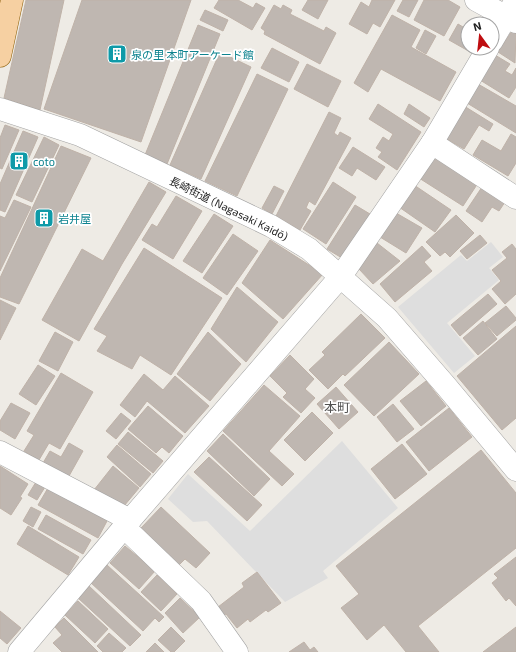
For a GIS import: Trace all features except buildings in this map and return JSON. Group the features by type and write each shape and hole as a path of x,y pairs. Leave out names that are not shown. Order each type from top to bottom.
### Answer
{"main road":[{"path":"0,56 12,0"}],"street":[{"path":"476,0 513,13 500,30"},
{"path":"19,652 127,524 341,276 432,143 483,56"},
{"name":"長崎街道 (Nagasaki Kaidō)","path":"0,110 80,135 272,226 309,249 387,318 460,402 516,470"},
{"path":"432,143 516,198"},
{"path":"0,452 127,524 201,601 237,652"}],"shaded area":[{"path":"491,242 503,257 489,268 499,280 447,323 475,356 454,373 398,307 461,255 467,261"},
{"path":"342,441 398,508 323,571 328,578 285,602 207,521 193,522 168,499 188,474 250,531"}],"place":[{"name":"泉の里 本町アーケード館","path":"117,54"},
{"name":"coto","path":"19,161"},
{"name":"岩井屋","path":"44,218"}],"district":[{"name":"本町","path":"337,407"}]}
